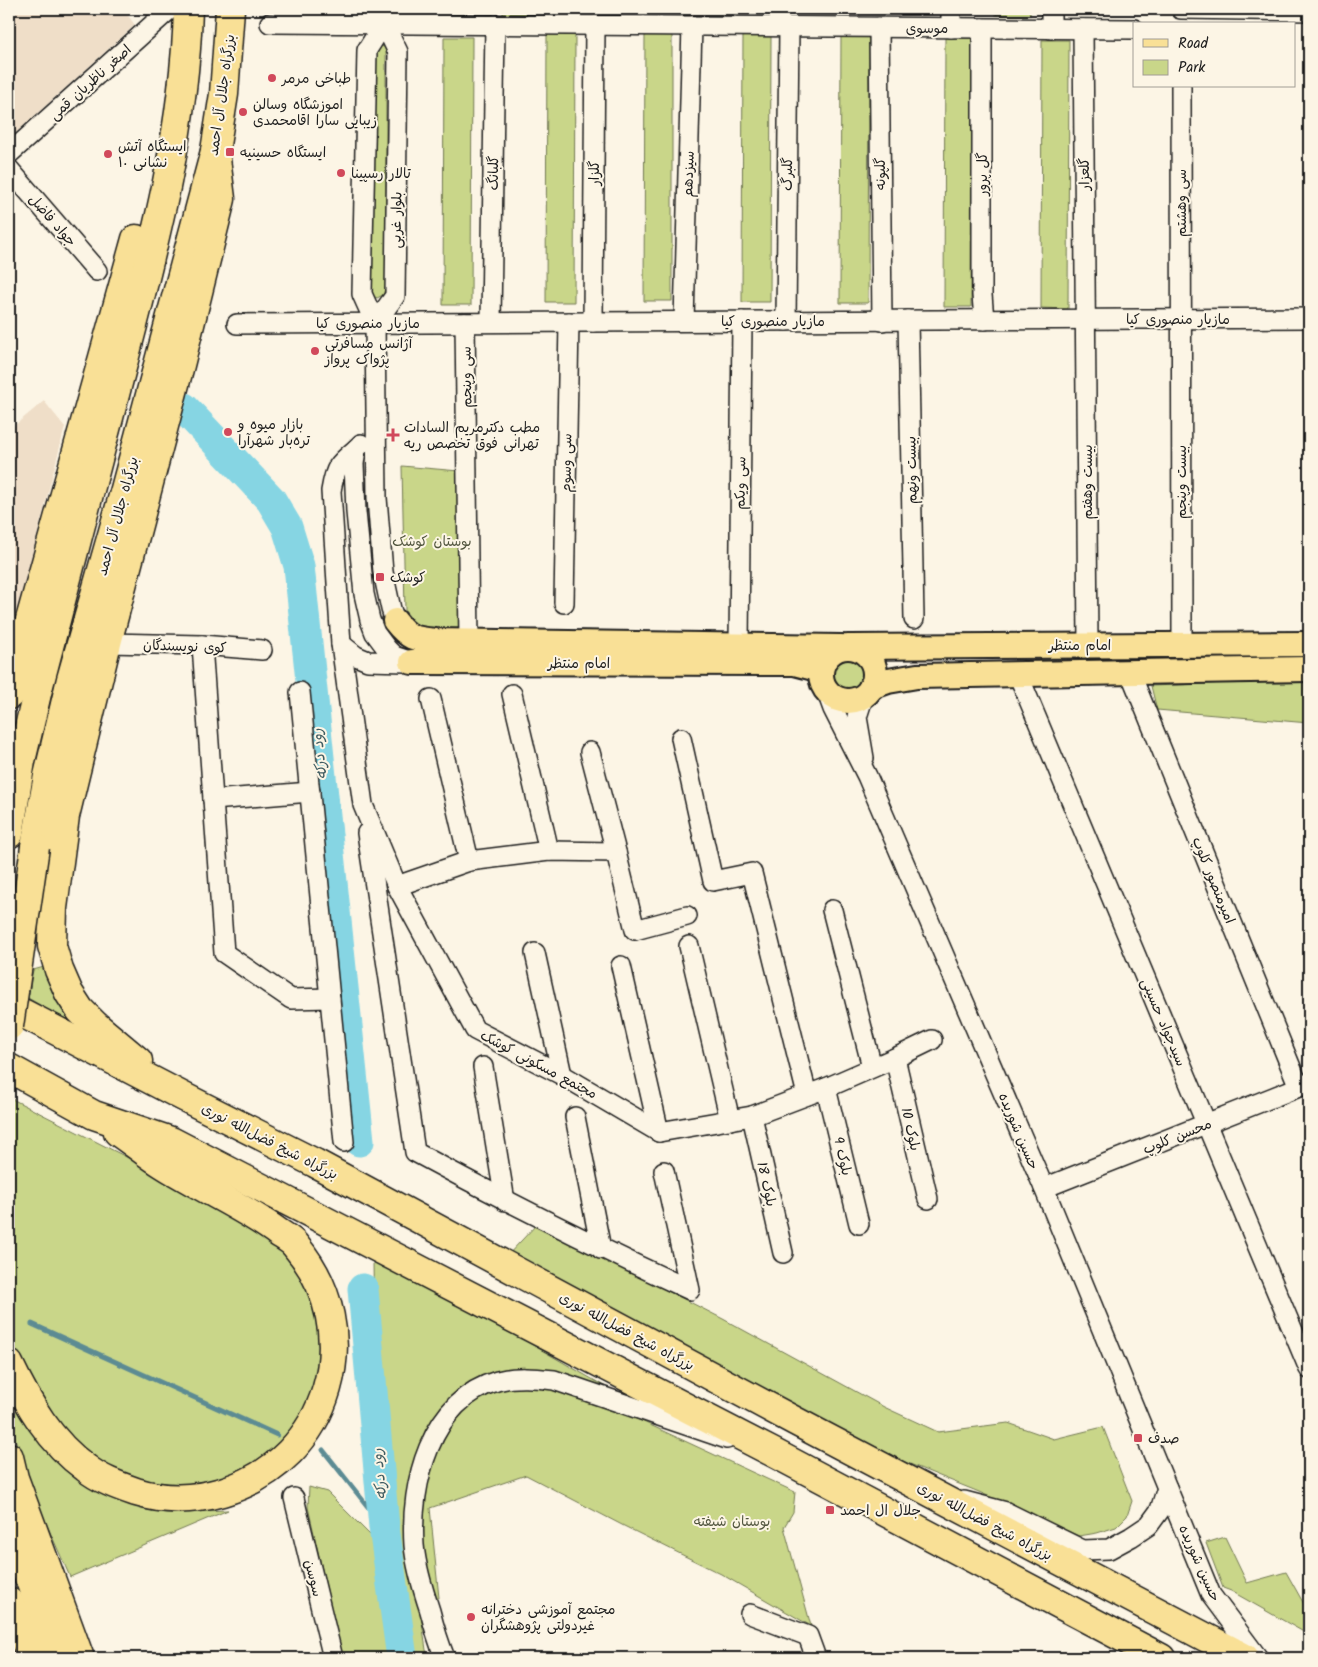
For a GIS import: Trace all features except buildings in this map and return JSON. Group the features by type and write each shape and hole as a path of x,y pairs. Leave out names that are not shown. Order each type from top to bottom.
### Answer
{"highway":[{"path":"9,834 21,761 34,707 163,203 176,132 187,49 188,9"},
{"name":"بزرگراه جلال آل احمد","path":"9,1026 35,847 48,776 71,679 125,489 215,151 224,94 230,9"},
{"path":"9,695 146,204 176,132"},
{"path":"182,1096 95,1025 80,1010 69,993 59,970 52,946 52,908 65,816 107,643 180,366 221,199 215,151"},
{"path":"9,966 34,961 44,955 52,946"},
{"name":"بزرگراه شیخ فضل‌الله نوری","path":"9,1006 315,1163 1245,1658"},
{"path":"9,1068 94,1115 162,1164 263,1221 294,1244 312,1269 325,1294 332,1324 334,1354 327,1388 314,1420 304,1436 276,1465 261,1476 234,1489 205,1497 174,1499 146,1495 115,1485 86,1469 59,1444 37,1417 9,1364"},
{"path":"94,1115 171,1141 776,1454 1161,1658"},
{"path":"9,1457 14,1478 80,1658"},
{"path":"9,1527 60,1658"},
{"path":"9,1602 32,1658"}],"main road":[{"name":"امام منتظر","path":"395,621 404,633 417,639 469,641 846,647 1309,644"},
{"path":"846,647 861,650 869,657 874,667 875,677 868,691 855,700 844,700 834,697 824,680 824,660 831,652 846,647"},
{"name":"امام منتظر","path":"412,662 794,663 824,680"},
{"name":"امام منتظر","path":"868,691 888,681 917,676 1309,669"}],"street":[{"name":"اصغر ناظریان قمی","path":"9,154 170,9"},
{"path":"951,9 951,28"},
{"path":"1051,9 1051,28"},
{"path":"1181,22 1181,9 1309,11"},
{"path":"384,16 367,50 362,294 375,323 377,498 383,572 395,621"},
{"name":"موسوی","path":"270,22 384,16 457,16 495,24 554,17 595,25 647,17 692,26 790,26 846,18 879,27 1133,29"},
{"name":"بلوار غربی","path":"375,323 395,296 398,52 384,16"},
{"name":"گلبانگ","path":"492,322 495,24"},
{"name":"گلزار","path":"593,322 595,25"},
{"name":"سیزدهم","path":"684,321 692,26"},
{"name":"گلبرگ","path":"786,321 790,26"},
{"name":"گلپونه","path":"879,27 882,320"},
{"name":"گل پرور","path":"982,28 982,295 984,320"},
{"name":"گلعزار","path":"1083,29 1086,320"},
{"name":"سی وهشتم","path":"1181,88 1181,319"},
{"name":"جواد فاضل","path":"9,169 97,271"},
{"name":"مازیار منصوری کیا","path":"237,324 1309,318"},
{"name":"بیست وپنجم","path":"1181,319 1182,644"},
{"name":"بیست ونهم","path":"908,320 914,619"},
{"name":"بیست وهفتم","path":"1086,320 1088,645"},
{"name":"سی ویکم","path":"739,646 742,321"},
{"name":"سی وپنجم","path":"466,322 469,641"},
{"name":"سی وسوم","path":"564,604 569,322"},
{"path":"375,433 364,440 356,449 354,464 356,512 364,594 375,634 394,656 412,662"},
{"name":"مجتمع مسکونی کوشک","path":"356,449 339,464 334,475 331,491 341,644 363,805 397,886 475,1030 562,1075 659,1132"},
{"name":"کوی نویسندگان","path":"107,643 202,645 262,650"},
{"name":"امام منتظر","path":"341,644 356,656 368,660 412,662"},
{"path":"202,645 224,954 291,1000 330,998"},
{"name":"امیرمنصور کلوپ","path":"1130,672 1304,1085"},
{"name":"سیدجواد حسینی","path":"1018,674 1309,1369"},
{"name":"حسین شوریده","path":"824,680 833,709 867,776 1044,1188 1211,1595 1258,1658"},
{"name":"حسین شوریده","path":"867,776 856,717 868,691"},
{"path":"300,692 344,1142"},
{"path":"512,694 549,851"},
{"path":"431,699 469,861"},
{"path":"681,738 712,881 752,873 807,1095"},
{"path":"590,752 635,930 687,916"},
{"path":"212,800 310,792"},
{"path":"363,805 415,1152 505,1201 601,1249 690,1290 664,1171"},
{"path":"397,886 469,861 549,851 616,852"},
{"path":"832,910 872,1067"},
{"path":"689,946 730,1120"},
{"path":"535,953 562,1075"},
{"path":"621,966 659,1132 752,1116 826,1088 932,1040"},
{"name":"بلوک 10","path":"895,1058 928,1199"},
{"path":"484,1067 505,1201"},
{"name":"محسن کلوپ","path":"1044,1188 1304,1085"},
{"name":"بلوک 9","path":"826,1088 858,1224"},
{"name":"بلوک 18","path":"752,1116 783,1253"},
{"path":"575,1117 601,1249"},
{"path":"443,1653 420,1580 414,1546 413,1515 416,1491 422,1468 438,1427 462,1400 479,1389 497,1381 518,1378 554,1380 696,1430 776,1454"},
{"path":"932,1493 1006,1512 1083,1550 1109,1549 1150,1525 1160,1510 1167,1488"},
{"name":"سوسن","path":"294,1498 333,1658"},
{"path":"750,1614 808,1636 816,1658"}],"shaded area":[{"path":"9,9 123,9 135,25 10,138"},
{"path":"663,9 836,9 833,13 663,15"},
{"path":"44,401 65,427 14,626 9,624 9,430"}],"green space":[{"path":"503,9 537,9 537,16 503,15"},
{"path":"599,9 634,9 633,15 599,14"},
{"path":"996,9 1030,9 1030,15 996,15"},
{"path":"645,32 672,32 672,301 644,301"},
{"path":"547,33 575,33 574,302 546,302"},
{"path":"743,33 771,33 770,302 742,302"},
{"path":"841,34 869,34 868,303 840,303"},
{"path":"444,37 472,37 471,305 443,305"},
{"path":"945,38 972,38 971,307 944,307"},
{"path":"1042,40 1069,40 1068,309 1041,308"},
{"path":"379,45 384,47 386,51 386,286 383,295 377,298 371,295 372,53"},
{"name":"بوستان کوشک","path":"402,466 459,471 461,630 418,628 405,611"},
{"path":"860,655 868,666 869,676 865,685 858,691 849,694 840,693 832,688 827,678 827,672 832,659 834,657"},
{"path":"1309,680 1309,723 1157,710 1151,686"},
{"path":"48,966 104,1043 28,998 33,970"},
{"path":"12,1099 148,1168 265,1232 299,1264 324,1336 314,1399 282,1449 221,1485 149,1489 81,1454 22,1373 9,1340 9,1118"},
{"path":"537,1224 723,1319 884,1407 938,1432 1008,1423 1054,1439 1103,1427 1132,1501 1127,1516 1116,1527 1079,1536 979,1492 863,1445 505,1258"},
{"path":"373,1260 484,1317 639,1406 509,1374 430,1431 415,1573 426,1650 429,1658 411,1658 396,1535 378,1355"},
{"name":"بوستان شیفته","path":"541,1385 624,1413 795,1492 793,1512 784,1527 811,1626 721,1574 526,1475 430,1508 439,1598 431,1599 420,1548 420,1502 443,1430 485,1393 505,1388"},
{"path":"9,1393 95,1489 123,1502 146,1509 174,1512 228,1510 70,1577 22,1463 15,1439"},
{"path":"309,1487 327,1492 374,1539 393,1658 342,1658 308,1507"},
{"path":"1225,1537 1247,1583 1286,1572 1309,1613 1309,1635 1223,1588 1206,1543"}],"waterway":[{"name":"رود درکه","path":"184,408 271,500 287,527 299,566 359,1141"},
{"name":"رود درکه","path":"363,1289 384,1527 402,1658"},
{"path":"32,1324 277,1435"},
{"path":"323,1450 384,1527"}],"place":[{"name":"طباخی مرمر","path":"272,78"},
{"name":"اموزشگاه وسالن زیبایی سارا اقامحمدی","path":"243,112"},
{"name":"ایستگاه حسینیه","path":"230,152"},
{"name":"ایستگاه آتش نشانی ۱۰","path":"108,154"},
{"name":"تالار رسپینا","path":"341,173"},
{"name":"آژانس مسافرتی پژواک پرواز","path":"315,351"},
{"name":"بازار میوه و تره‌بار شهرآرا","path":"228,432"},
{"name":"مطب دكترمريم السادات تهرانی فوق تخصص ریه","path":"393,435"},
{"name":"کوشک","path":"380,577"},
{"name":"صدف","path":"1138,1438"},
{"name":"جلال ال احمد","path":"830,1510"},
{"name":"مجتمع آموزشی دخترانه غیردولتی پژوهشگران","path":"471,1617"}]}
